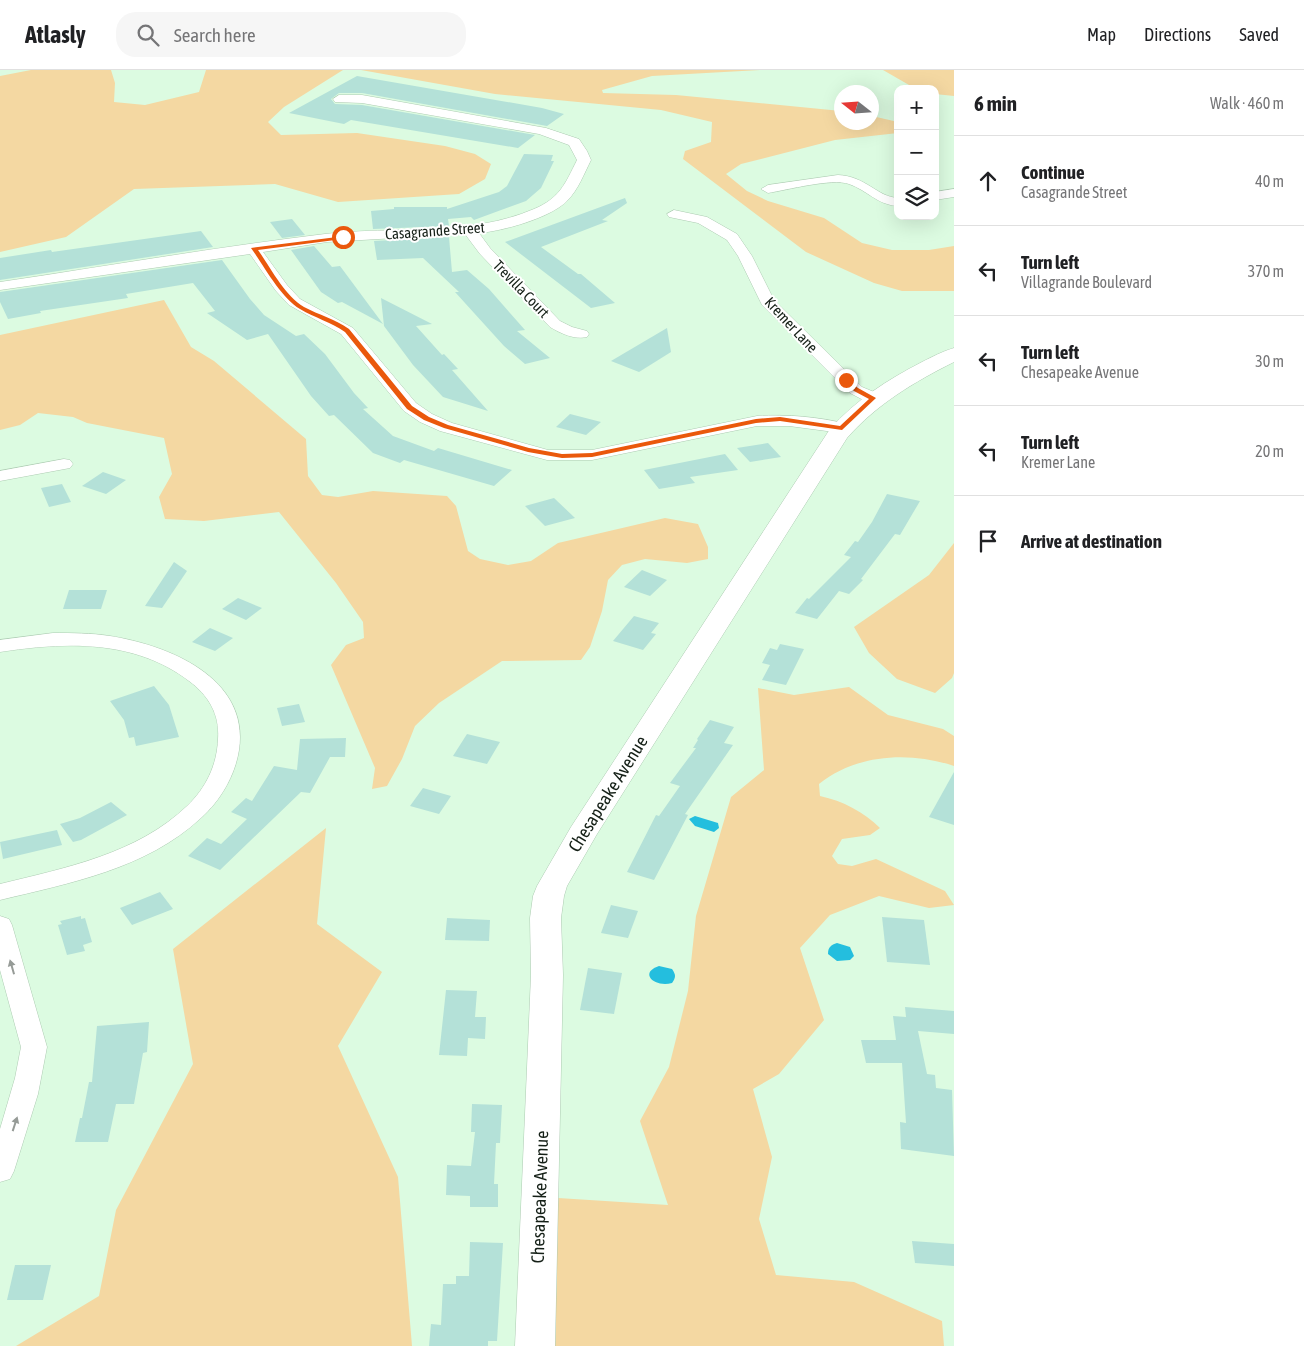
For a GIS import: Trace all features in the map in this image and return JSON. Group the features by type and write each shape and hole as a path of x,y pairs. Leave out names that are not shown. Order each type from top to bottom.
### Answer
{"street":[{"name":"Casagrande Street","path":"0,286 254,248 351,236 470,231 508,223 540,212 561,200 568,192 584,160 581,151 574,142 542,131 362,99 339,99"},
{"path":"768,189 845,179 860,184 886,201 894,202"},
{"path":"939,195 954,193"},
{"name":"Kremer Lane","path":"674,214 702,220 732,237 745,256 767,302 856,390 873,398"},
{"name":"Trevilla Court","path":"470,231 485,251 555,324 580,334"},
{"path":"254,248 290,298 301,307 336,323 347,331 410,407 426,418 446,427 537,452 562,456 592,455 756,421 795,420 842,428"},
{"name":"Chesapeake Avenue","path":"535,1346 548,895 582,834 842,428 873,398 954,354"},
{"path":"0,476 64,464"},
{"path":"0,646 36,640 68,639 121,644 152,652 198,677 210,688 222,704 231,730 228,754 215,788 186,820 154,842 113,862 70,875 0,892"},
{"path":"0,924 34,1047 25,1092 0,1171"}],"shaded area":[{"path":"31,70 111,70 115,83 114,102 145,105 199,92 206,70 343,70 284,107 268,122 281,135 357,133 445,146 475,154 491,164 485,179 459,194 338,202 275,184 134,189 66,237 0,252 0,76"},
{"path":"361,70 760,70 652,76 602,90 603,93 676,95 834,110 834,130 879,130 879,118 894,121 894,133 835,140 741,164 726,174 747,191 768,201 824,218 862,243 892,250 929,250 954,246 954,291 902,291 874,283 806,252 683,159 685,151 711,142 712,122 661,110 495,94"},
{"path":"883,70 954,70 954,96 939,94 939,85 909,85"},
{"path":"164,300 191,347 214,361 306,439 308,476 322,495 338,497 373,491 447,496 456,506 468,551 480,559 508,565 531,561 558,543 665,518 698,524 708,547 708,559 687,563 645,559 622,565 608,580 602,611 590,647 581,660 502,661 439,703 415,726 402,759 387,786 372,789 375,768 331,665 346,645 364,638 363,622 336,583 279,512 204,521 165,519 159,497 172,474 164,438 87,423 73,417 38,413 20,425 0,430 0,335"},
{"path":"954,543 954,673 952,678 935,693 897,679 869,653 854,627 929,575"},
{"path":"849,687 888,715 943,729 954,736 954,766 920,758 884,758 850,766 819,784 820,796 853,808 880,828 870,835 842,839 832,856 838,864 852,866 876,859 945,891 954,905 929,908 879,896 830,915 800,948 824,1020 779,1074 753,1089 772,1157 759,1219 776,1275 854,1282 942,1321 944,1346 555,1346 558,1198 668,1205 640,1121 669,1067 688,991 696,916 731,797 764,770 758,688 794,695"},
{"path":"326,828 317,924 382,972 338,1046 398,1177 412,1346 16,1346 99,1296 116,1210 193,1064 173,949"}],"water":[{"path":"695,816 718,823 719,828 714,832 695,826 689,819"},
{"path":"837,943 850,947 854,956 850,960 837,961 828,954 830,947"},
{"path":"659,966 672,969 675,976 672,983 660,983 651,979 649,976 650,972"}],"building":[{"path":"357,76 542,108 564,114 547,126 362,93 339,93 331,99 335,104 362,105 535,135 518,148 351,120 344,124 289,113"},
{"path":"524,154 553,155 551,161 554,161 541,188 526,201 474,220 471,217 448,219 449,226 373,229 371,211 394,209 394,207 447,207 447,209 499,192 507,186"},
{"path":"625,198 627,203 602,220 608,221 541,247 578,274 581,274 615,303 591,308 505,242"},
{"path":"292,219 305,235 282,238 270,222"},
{"path":"201,231 213,247 0,280 0,258"},
{"path":"449,237 452,272 467,270 489,289 525,330 517,331 550,358 525,364 504,346 455,292 459,292 423,258 377,260 374,241"},
{"path":"314,246 332,267 340,266 383,324 342,302 338,303 321,292 291,250"},
{"path":"222,260 264,315 296,336 304,334 325,354 354,393 368,408 363,409 393,436 434,451 438,448 512,470 494,486 404,460 400,463 373,453 334,415 329,416 311,396 268,334 247,340 207,313 215,311 193,283 126,294 128,298 40,311 41,313 8,319 0,302 0,292"},
{"path":"381,298 432,324 416,326 442,355 444,354 458,369 452,370 488,411 443,397 413,365 384,326"},
{"path":"667,328 671,352 639,372 611,361"},
{"path":"570,414 601,422 586,435 556,427"},
{"path":"768,443 781,457 750,462 737,448"},
{"path":"725,454 738,470 690,477 695,483 659,489 644,470"},
{"path":"103,472 126,480 106,494 82,486"},
{"path":"62,484 71,502 49,507 41,488"},
{"path":"887,494 920,501 900,535 895,534 861,579 863,580 849,594 839,591 817,619 795,613 807,598 809,599 851,557 844,555 855,541 858,542 872,522"},
{"path":"554,498 575,518 545,526 525,506"},
{"path":"174,562 187,571 162,608 145,606"},
{"path":"642,570 667,580 650,596 624,587"},
{"path":"69,590 107,590 101,609 63,609"},
{"path":"238,598 262,608 246,620 222,609"},
{"path":"634,616 659,623 651,633 656,634 643,650 613,641"},
{"path":"210,628 233,638 215,651 192,642"},
{"path":"780,644 804,649 786,685 762,680 770,665 762,663 770,648 777,650"},
{"path":"154,686 169,705 179,737 136,746 134,737 129,738 124,720 110,701"},
{"path":"299,704 305,722 282,726 277,708"},
{"path":"710,720 734,727 724,743 733,745 685,814 688,815 654,880 627,872 656,815 659,816 680,786 670,783 696,748 693,748 697,739"},
{"path":"467,734 500,742 487,764 453,756"},
{"path":"346,738 345,757 330,757 310,793 301,792 220,870 188,856 207,838 221,844 247,819 231,812 246,798 252,801 274,766 297,770 300,739"},
{"path":"954,772 954,825 929,817"},
{"path":"423,788 451,796 439,814 410,806"},
{"path":"111,802 127,815 81,840 73,842 60,824 80,818"},
{"path":"57,830 62,845 3,859 0,842"},
{"path":"160,892 173,909 132,925 120,908"},
{"path":"611,905 638,911 628,938 601,933"},
{"path":"81,916 81,919 85,918 92,942 83,945 85,951 67,955 58,925 62,924 60,921"},
{"path":"882,917 924,920 930,965 887,962"},
{"path":"447,918 490,920 489,941 445,940"},
{"path":"588,968 622,973 614,1014 580,1010"},
{"path":"446,990 477,991 475,1017 486,1017 485,1039 468,1038 467,1056 439,1055"},
{"path":"905,1007 954,1011 954,1034 918,1031 927,1074 935,1075 936,1088 952,1090 954,1156 901,1149 900,1122 906,1123 902,1063 866,1063 861,1040 896,1040 893,1016 906,1017"},
{"path":"149,1022 147,1052 143,1053 134,1104 116,1104 108,1142 75,1142 89,1082 92,1082 97,1026"},
{"path":"472,1104 502,1105 500,1143 496,1143 494,1184 498,1184 498,1207 470,1207 470,1196 446,1195 447,1165 471,1166 475,1132 471,1132"},
{"path":"912,1241 954,1244 954,1266 915,1263"},
{"path":"470,1242 503,1243 497,1341 488,1341 488,1346 429,1346 431,1324 441,1325 443,1284 456,1284 456,1276 469,1276"},
{"path":"15,1265 51,1265 43,1300 7,1300"}],"route":[{"path":"343,237 254,248 290,298 301,307 336,323 347,331 410,407 426,418 446,427 546,455 562,456 592,455 672,440 756,421 780,419 842,428 873,398 856,390 846,380"}]}
